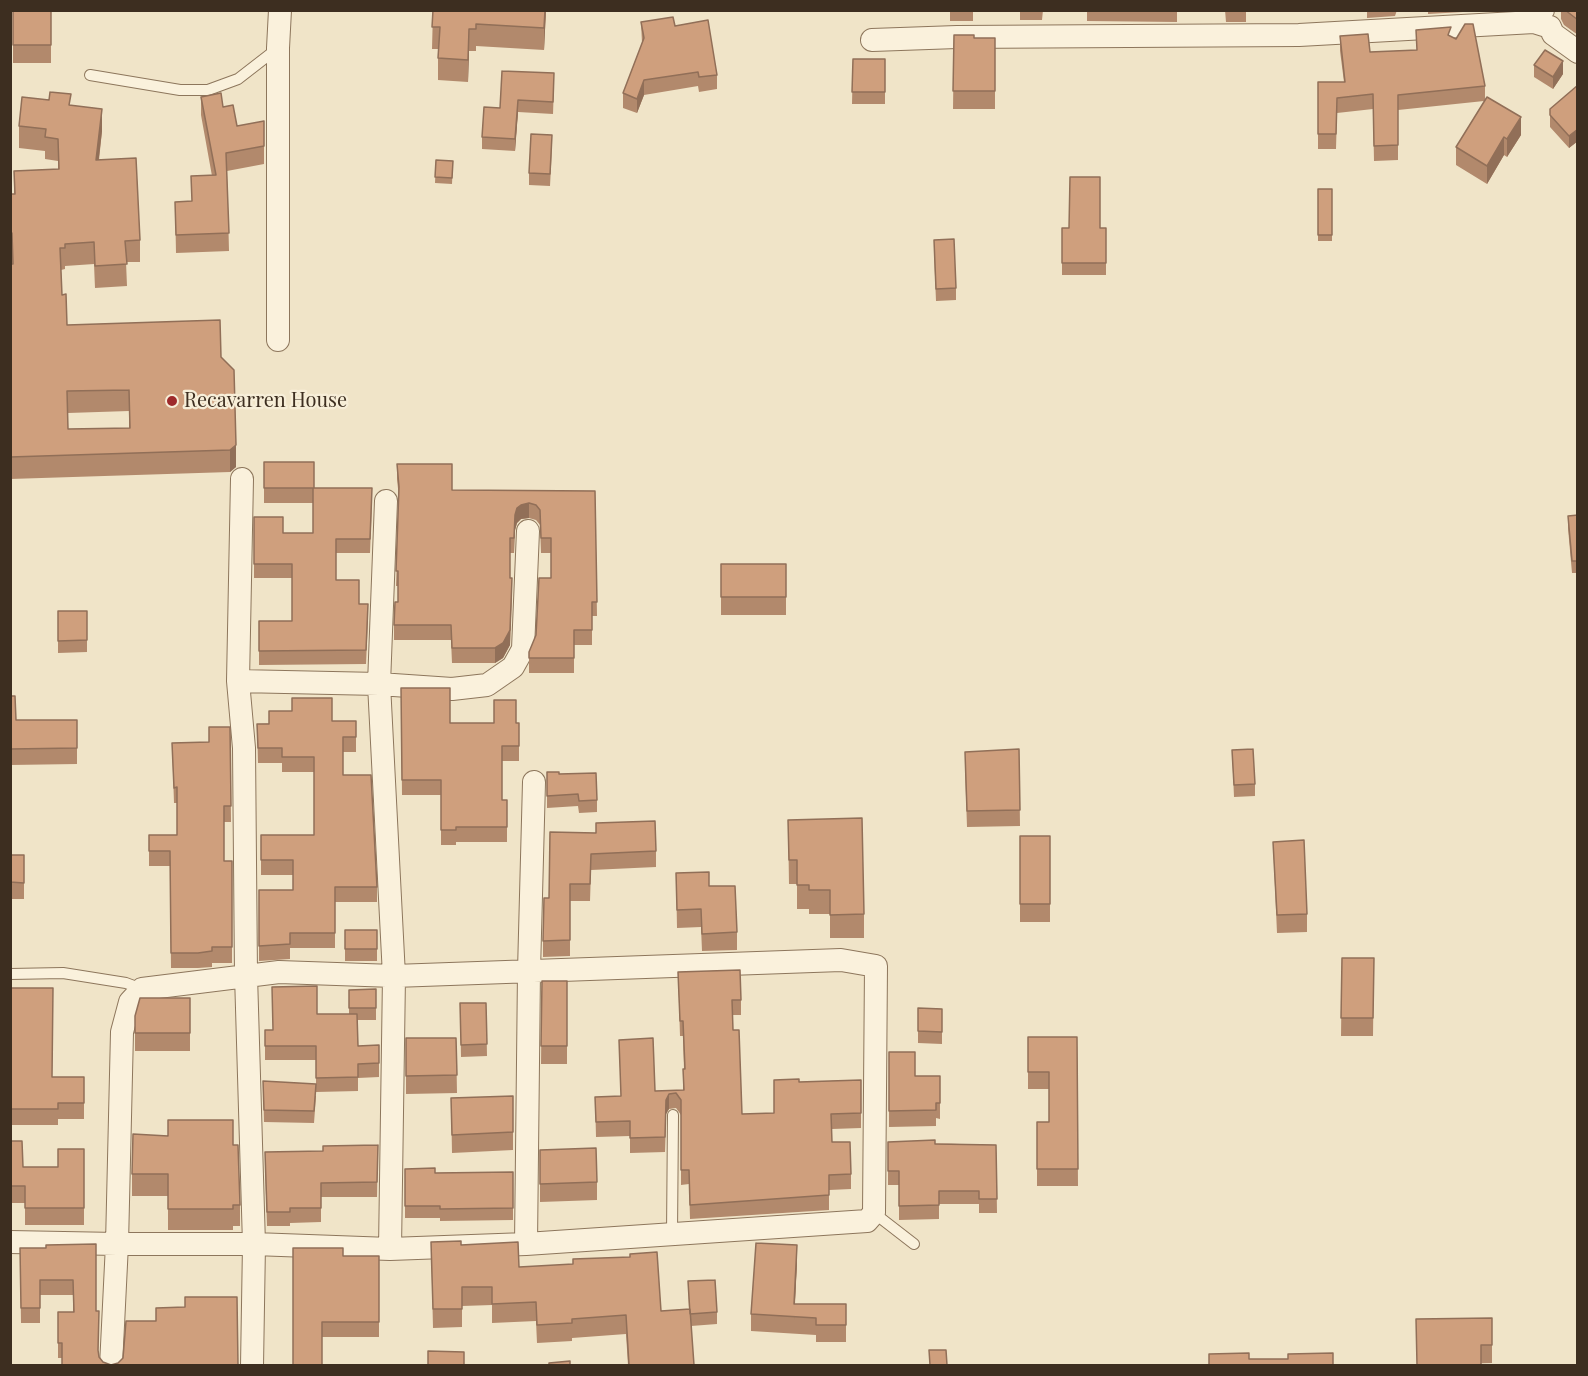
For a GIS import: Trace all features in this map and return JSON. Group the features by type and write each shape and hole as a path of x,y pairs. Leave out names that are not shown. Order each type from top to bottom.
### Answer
{"street":[{"path":"278,340 280,10"},
{"path":"872,40 969,37 1299,35 1538,16 1550,27 1553,34 1578,52"},
{"path":"242,479 238,681 244,747 246,975 254,1244 252,1365"},
{"path":"386,501 379,684 393,976 390,1249"},
{"path":"238,681 379,684 452,689 487,685 513,667 523,649 528,531"},
{"path":"526,1244 534,782"},
{"path":"10,1242 117,1244 254,1244 390,1249 526,1244 867,1221 874,1213 876,966 841,960 393,976 279,972 141,989 130,1002 122,1032 117,1244 111,1365"}],"lane":[{"path":"90,75 180,90 208,90 238,78 278,48"},
{"path":"10,974 63,973 126,983 141,989"},
{"path":"672,1234 673,1115"},
{"path":"874,1213 914,1244"}],"building":[{"path":"13,10 51,10 51,45 13,45"},
{"path":"433,10 545,10 544,28 476,24 476,29 469,29 468,60 438,58 440,27 432,27"},
{"path":"1565,10 1578,10 1578,20"},
{"path":"673,17 675,26 708,20 717,75 699,77 698,72 644,80 637,99 623,93 644,38 641,22"},
{"path":"1465,24 1473,24 1485,86 1398,95 1398,145 1374,146 1373,94 1337,98 1336,134 1318,134 1318,82 1345,82 1340,36 1368,34 1370,52 1417,50 1416,30 1451,27 1448,35 1456,39"},
{"path":"954,35 995,38 995,91 953,91"},
{"path":"1545,50 1563,61 1553,77 1534,65"},
{"path":"853,59 885,59 885,92 852,92"},
{"path":"502,71 554,73 553,102 518,100 515,139 482,137 484,107 500,108"},
{"path":"1578,85 1578,129 1569,136 1550,115 1550,109"},
{"path":"50,92 71,94 69,105 102,109 96,160 136,158 140,240 125,241 127,264 95,266 94,242 65,244 65,248 60,248 62,295 66,294 67,325 220,320 221,357 234,370 236,445 230,450 10,457 10,264 13,264 10,194 15,194 14,171 59,169 58,139 45,137 46,129 19,126 22,97 49,100","holes":["129,390 130,428 68,429 67,391"]},
{"path":"221,93 223,107 233,105 237,126 264,121 264,146 226,153 229,233 176,235 175,202 192,201 191,176 216,175 201,97"},
{"path":"1487,97 1521,117 1507,139 1504,137 1487,166 1456,147"},
{"path":"531,134 552,135 550,174 529,173"},
{"path":"436,160 453,161 452,178 435,177"},
{"path":"1070,177 1100,177 1100,228 1106,228 1106,263 1062,263 1062,228 1069,228"},
{"path":"1318,189 1332,189 1332,235 1318,235"},
{"path":"954,239 956,288 936,289 934,240"},
{"path":"264,462 314,462 314,488 372,488 370,539 336,539 336,580 359,580 359,604 368,604 366,650 259,651 259,621 292,621 292,564 254,564 254,517 283,517 283,533 313,533 313,488 264,488"},
{"path":"397,464 452,464 452,490 595,491 597,602 592,602 592,630 574,630 574,658 529,658 536,635 539,578 551,578 551,538 541,538 540,510 536,505 529,503 517,508 514,538 510,538 510,578 512,578 510,630 503,643 495,648 452,648 451,625 394,625 395,602 398,602 398,571 396,571 399,487"},
{"path":"1578,515 1578,561 1572,561 1568,516"},
{"path":"721,564 786,564 786,597 721,597"},
{"path":"58,611 87,611 87,640 58,641"},
{"path":"401,688 450,688 450,723 494,723 494,700 516,700 519,746 502,746 502,800 507,800 507,827 456,827 456,830 441,830 441,780 402,780"},
{"path":"10,696 15,696 16,720 77,720 77,748 10,749"},
{"path":"292,698 332,698 332,721 356,721 356,737 343,737 343,775 371,775 377,887 335,887 335,933 290,933 290,944 259,946 259,890 293,890 293,860 261,860 261,835 314,835 314,757 282,757 282,748 258,748 257,724 269,724 269,711 292,711"},
{"path":"209,727 230,727 231,806 224,806 224,861 232,861 232,947 212,947 212,951 198,953 171,953 170,851 149,851 149,835 177,835 177,787 174,788 172,743 209,742"},
{"path":"1019,749 1020,810 967,811 965,752"},
{"path":"1253,749 1255,784 1234,785 1232,750"},
{"path":"547,772 596,773 597,800 579,801 578,794 547,796"},
{"path":"862,818 864,914 830,915 830,890 809,890 809,885 797,885 797,860 789,860 788,820"},
{"path":"655,821 656,851 591,854 590,884 570,884 570,940 543,941 544,898 549,898 550,832 596,833 596,823"},
{"path":"1020,836 1050,836 1050,904 1020,904"},
{"path":"1304,840 1307,914 1277,915 1273,842"},
{"path":"10,855 24,855 24,883 10,882"},
{"path":"709,872 709,886 735,886 737,932 702,934 701,909 677,910 676,873"},
{"path":"345,930 377,930 377,949 345,949"},
{"path":"1342,958 1374,958 1373,1018 1341,1018"},
{"path":"740,970 741,1000 732,1000 733,1030 739,1030 742,1114 774,1113 774,1080 799,1079 799,1082 861,1080 861,1113 831,1114 832,1142 850,1142 851,1174 829,1175 829,1195 690,1205 689,1170 681,1170 681,1100 676,1093 669,1094 666,1100 665,1137 630,1138 630,1121 596,1122 595,1097 621,1096 619,1040 653,1038 655,1091 684,1090 683,1021 680,1021 678,972"},
{"path":"542,981 567,981 567,1046 541,1046"},
{"path":"317,986 317,1014 357,1014 358,1046 379,1045 379,1063 358,1064 358,1077 316,1078 316,1046 265,1046 265,1030 273,1030 272,987"},
{"path":"10,988 53,988 52,1077 84,1077 84,1103 58,1103 58,1109 11,1109 11,1140"},
{"path":"376,989 376,1008 349,1008 349,990"},
{"path":"140,998 190,998 190,1033 135,1033 135,1016"},
{"path":"460,1003 486,1003 487,1044 461,1045"},
{"path":"918,1008 942,1009 942,1032 918,1031"},
{"path":"1028,1037 1077,1037 1078,1169 1037,1169 1037,1122 1049,1122 1049,1072 1028,1072"},
{"path":"406,1038 456,1038 457,1075 406,1076"},
{"path":"889,1052 915,1052 915,1076 940,1076 940,1103 936,1103 936,1110 889,1111"},
{"path":"263,1081 316,1084 314,1111 264,1110"},
{"path":"513,1096 513,1132 452,1135 451,1098"},
{"path":"168,1120 233,1120 233,1145 238,1145 240,1205 233,1205 233,1209 168,1209 168,1174 132,1174 133,1134 168,1136"},
{"path":"935,1140 935,1144 996,1145 997,1199 979,1199 979,1191 939,1191 939,1205 899,1206 899,1171 888,1171 888,1142"},
{"path":"10,1141 22,1141 23,1167 58,1167 58,1149 84,1149 84,1208 25,1208 25,1186 10,1186"},
{"path":"378,1145 377,1182 321,1183 321,1208 290,1208 290,1212 267,1212 265,1152 323,1151 323,1146"},
{"path":"596,1148 597,1182 540,1184 540,1150"},
{"path":"435,1168 435,1173 513,1172 513,1208 440,1209 440,1206 405,1206 405,1169"},
{"path":"461,1241 461,1245 518,1242 519,1267 573,1264 573,1259 630,1257 630,1254 657,1252 661,1311 690,1309 694,1365 629,1365 626,1315 572,1319 572,1323 537,1325 536,1302 492,1304 492,1287 462,1287 462,1309 433,1309 431,1242"},
{"path":"756,1243 797,1245 794,1304 846,1304 846,1325 816,1325 816,1318 751,1314"},
{"path":"96,1244 98,1350 103,1362 111,1365 62,1365 62,1343 58,1343 58,1312 74,1312 73,1280 40,1280 40,1308 21,1308 20,1248"},
{"path":"293,1248 343,1248 343,1256 379,1256 379,1322 322,1322 322,1365 293,1365"},
{"path":"715,1280 717,1312 690,1314 688,1281"},
{"path":"185,1297 237,1297 238,1365 111,1365 123,1358 126,1321 156,1321 156,1308 185,1307"},
{"path":"1492,1318 1492,1345 1481,1345 1481,1365 1417,1365 1416,1319"},
{"path":"929,1350 946,1350 947,1365 930,1365"},
{"path":"428,1351 464,1352 464,1365 428,1365"},
{"path":"1249,1353 1249,1359 1288,1359 1288,1354 1333,1353 1333,1365 1209,1365 1209,1354"},
{"path":"570,1361 570,1365 549,1365 549,1363"}],"place":[{"name":"Recavarren House","path":"172,401"}]}
